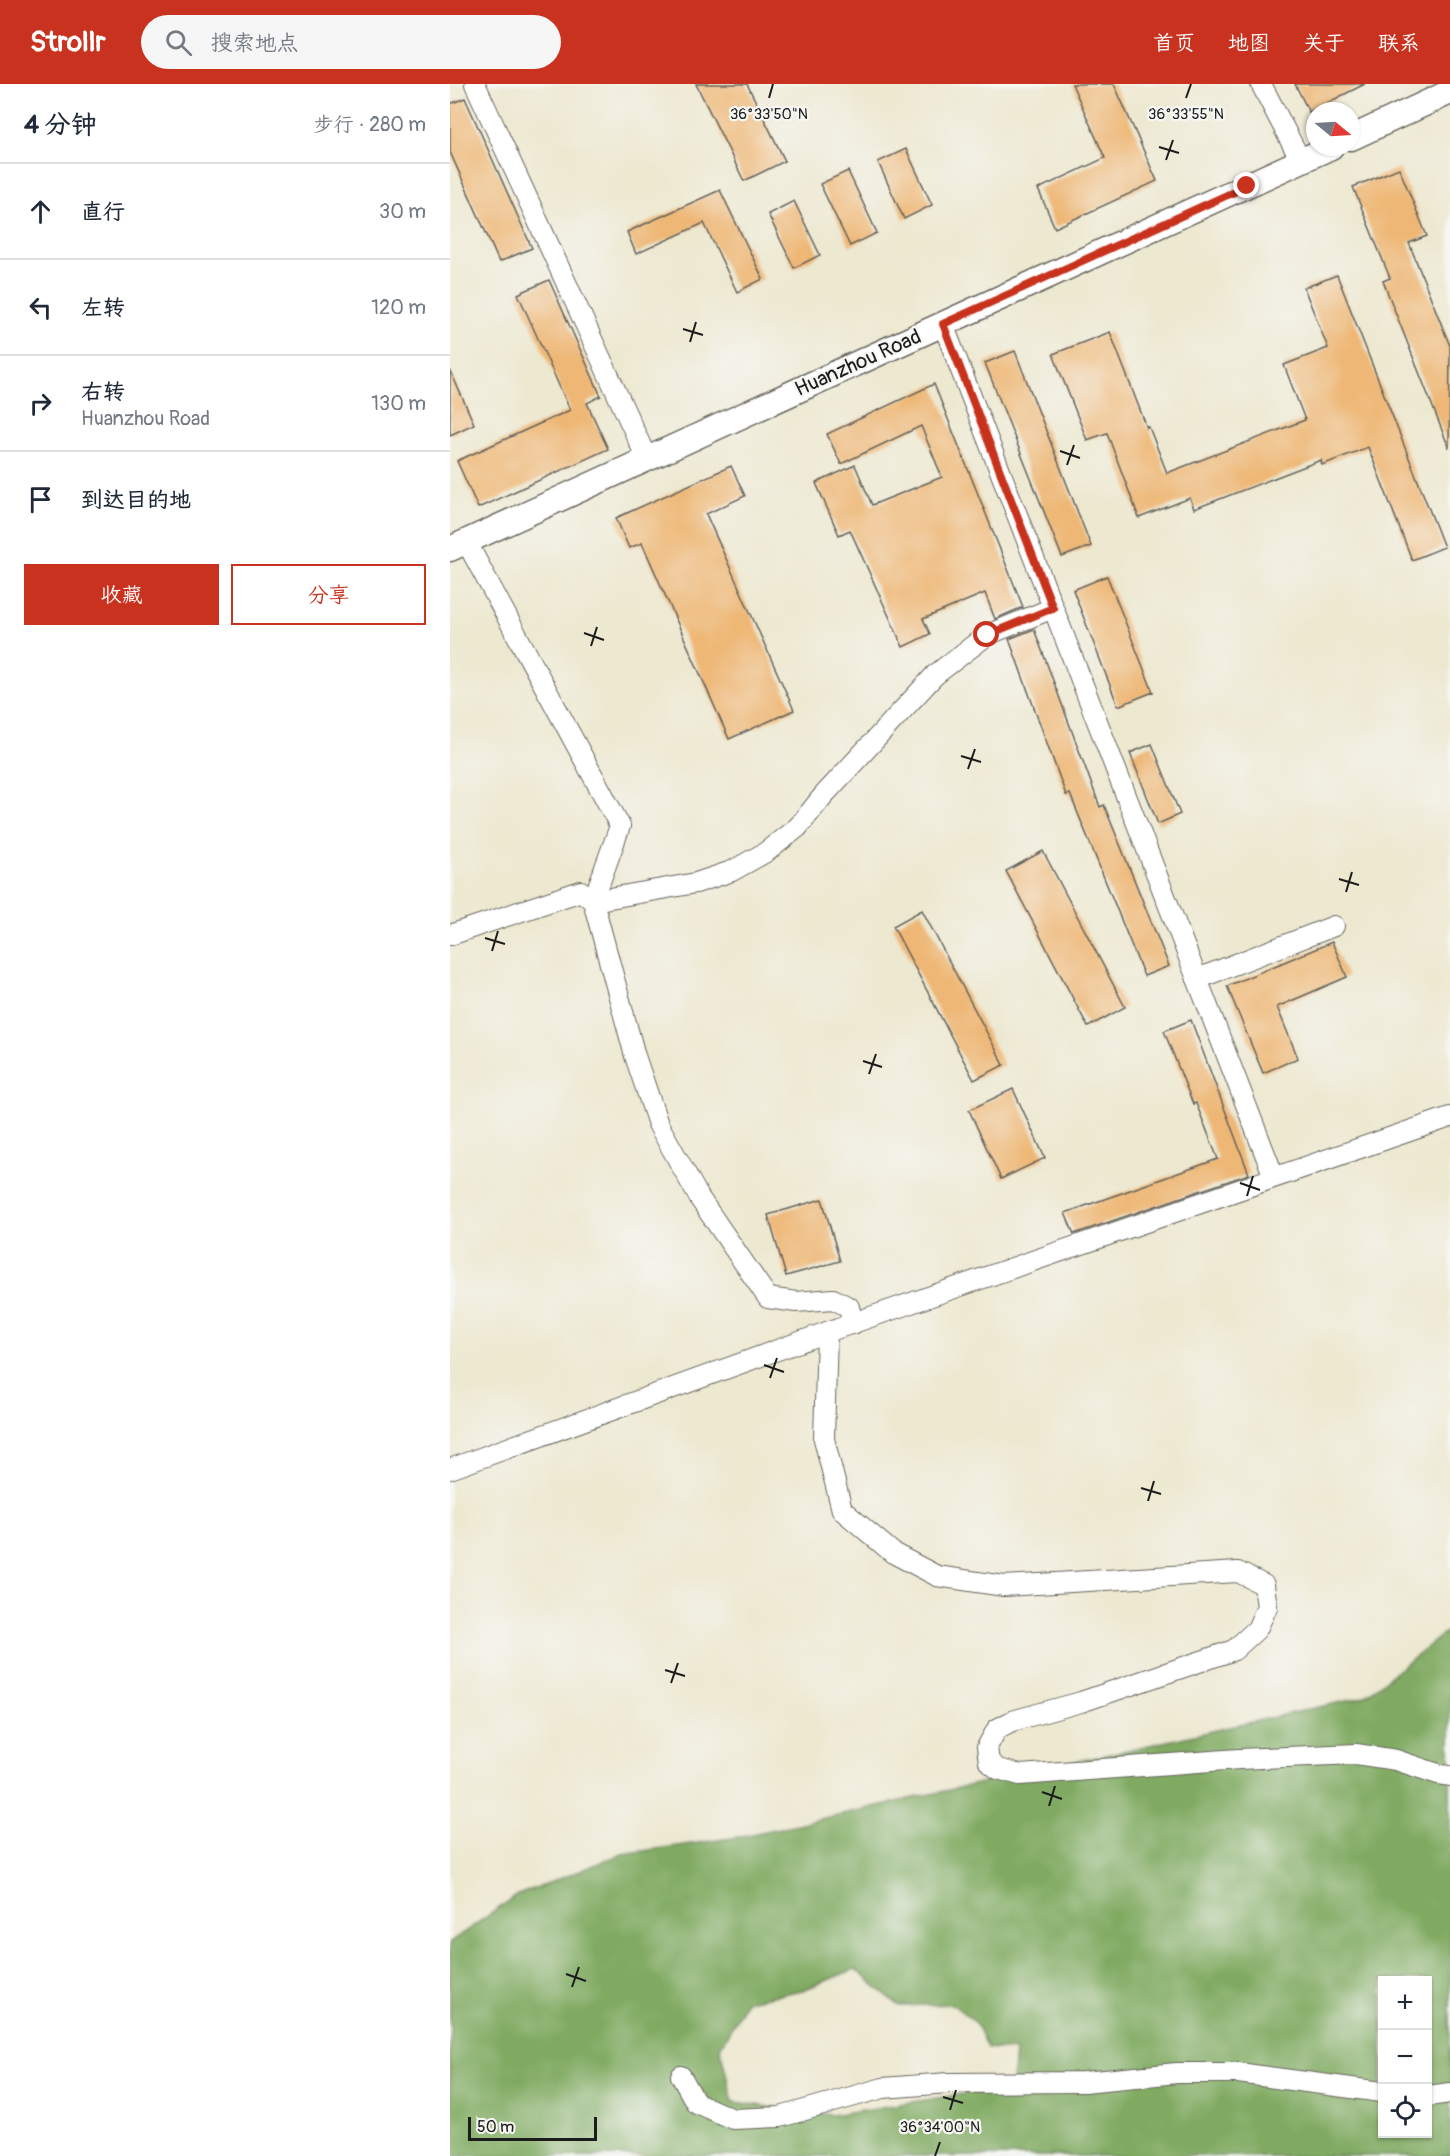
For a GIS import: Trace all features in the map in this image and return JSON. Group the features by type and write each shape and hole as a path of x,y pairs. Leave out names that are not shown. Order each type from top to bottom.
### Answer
{"main road":[{"path":"1360,134 1450,92"},
{"name":"Huanzhou Road","path":"458,545 1312,156"}],"street":[{"path":"475,84 647,459"},
{"path":"1262,84 1301,161"},
{"path":"943,324 1274,1177"},
{"path":"458,545 620,826 593,902"},
{"path":"593,902 696,884 732,871 766,852 798,826 935,675 987,635 1053,608"},
{"path":"450,935 581,891 593,902 635,1056 658,1124 700,1199 768,1298 796,1302 833,1299 849,1307 853,1324"},
{"path":"1197,979 1334,926"},
{"path":"450,1469 827,1332 1450,1117"},
{"path":"827,1332 824,1439 842,1510 893,1553 938,1576 1004,1586 1238,1572 1264,1585 1267,1606 1257,1629 1234,1650 1081,1702 1004,1725 997,1729 987,1747 989,1762 998,1769 1020,1775 1216,1760 1356,1754 1396,1760 1450,1776"},
{"path":"681,2076 696,2103 734,2119 780,2117 883,2088 948,2083 1084,2082 1177,2073 1238,2073 1378,2091"},
{"path":"1432,2095 1450,2093"}],"green space":[{"path":"1450,1629 1450,2156 450,2156 450,1942 518,1895 622,1854 739,1837 1364,1697","holes":["855,1969 899,2006 952,2004 975,2022 987,2048 1015,2051 1012,2086 832,2115 733,2102 720,2048 746,2001 803,1990"]}],"building":[{"path":"696,84 747,84 785,161 744,181"},
{"path":"1072,84 1114,84 1157,181 1055,228 1038,189 1105,158"},
{"path":"1295,84 1365,84 1329,102 1306,102 1306,106"},
{"path":"465,98 532,248 499,262 450,152 450,104"},
{"path":"906,149 932,205 904,219 878,162"},
{"path":"1399,168 1427,236 1409,243 1450,346 1449,448 1383,281 1390,278 1353,187"},
{"path":"848,171 877,233 850,246 820,184"},
{"path":"720,190 763,279 737,292 704,223 636,254 627,232"},
{"path":"794,201 820,255 794,268 768,214"},
{"path":"1337,275 1444,547 1412,560 1368,447 1322,465 1321,460 1194,509 1190,498 1139,518 1107,433 1087,440 1053,354 1110,332 1167,473 1305,420 1284,365 1328,348 1304,288"},
{"path":"549,280 601,396 587,403 608,449 478,508 457,461 570,410 518,294"},
{"path":"1015,351 1091,546 1062,557 985,363"},
{"path":"450,370 474,424 450,435"},
{"path":"934,384 1023,607 995,619 985,593 923,619 930,634 903,647 850,530 839,535 816,483 855,465 872,505 942,477 921,426 841,464 827,434"},
{"path":"731,466 745,496 706,514 794,710 729,739 642,543 629,548 616,518"},
{"path":"1107,576 1153,692 1118,706 1073,590"},
{"path":"1034,629 1100,807 1104,805 1169,966 1144,976 1070,794 1066,795 1009,639"},
{"path":"1152,744 1180,814 1158,824 1130,753"},
{"path":"1043,851 1125,1007 1088,1027 1006,871"},
{"path":"922,910 1004,1065 974,1080 893,926"},
{"path":"1332,942 1347,977 1277,1007 1298,1058 1263,1073 1227,986"},
{"path":"1191,1020 1249,1174 1074,1234 1065,1213 1218,1159 1164,1031"},
{"path":"1013,1089 1045,1158 1001,1179 969,1110"},
{"path":"822,1199 840,1261 786,1276 768,1215"}],"route":[{"path":"987,635 1053,608 943,324 1247,186"}]}
